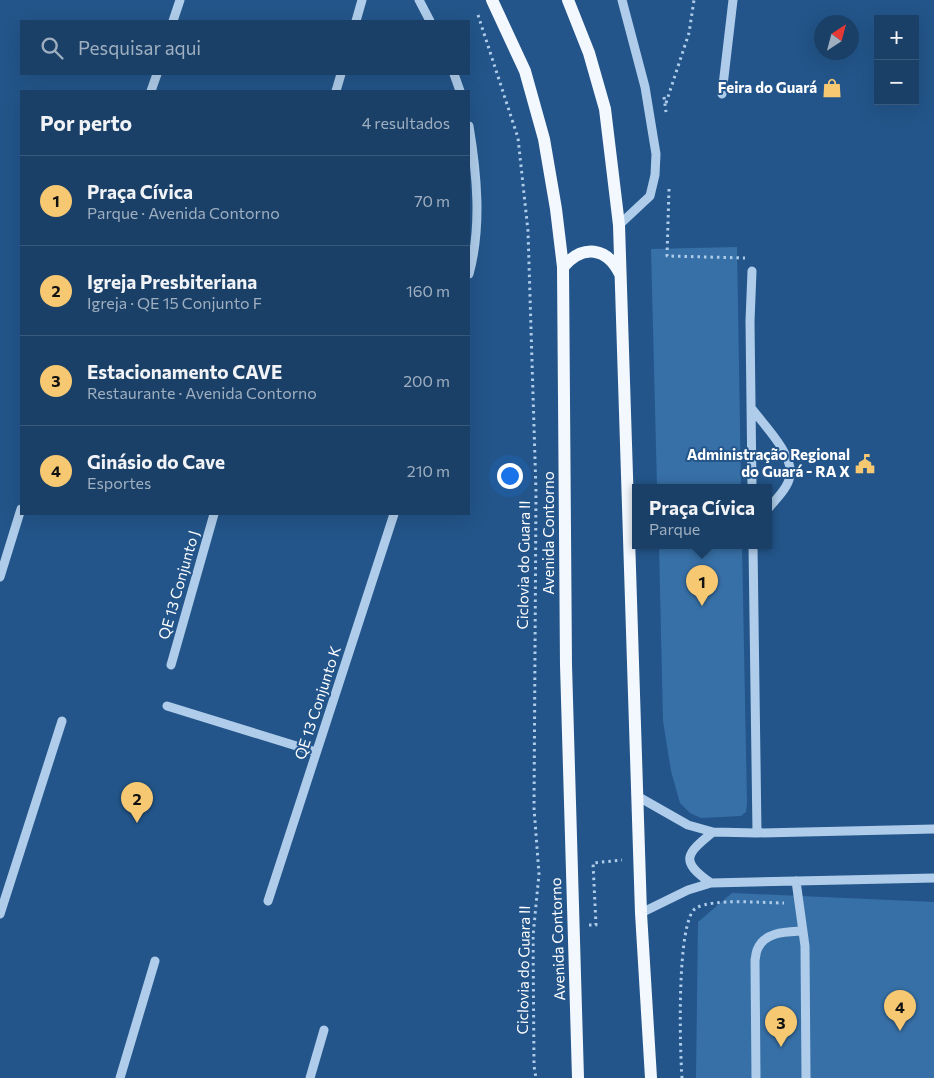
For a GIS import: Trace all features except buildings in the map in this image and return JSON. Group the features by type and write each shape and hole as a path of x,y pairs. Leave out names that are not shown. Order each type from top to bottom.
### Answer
{"main road":[{"name":"Avenida Contorno","path":"492,0 525,71 544,139 556,209 563,267 566,665 578,1078"},
{"path":"568,0 589,53 605,109 620,225 636,796 651,1078"},
{"path":"563,267 571,258 582,252 594,251 606,255 615,263 620,274"}],"street":[{"path":"173,20 180,0"},
{"path":"356,20 362,0"},
{"path":"419,0 429,20"},
{"path":"620,225 650,196 655,175 656,154 645,87 622,0"},
{"path":"722,94 733,0"},
{"path":"151,90 157,75"},
{"path":"336,90 340,75"},
{"path":"454,75 460,90"},
{"path":"470,134 476,182 477,230 470,268"},
{"path":"752,271 752,484"},
{"path":"752,408 789,461 790,477 772,504"},
{"path":"0,577 20,512"},
{"name":"QE 13 Conjunto J","path":"171,665 214,515"},
{"name":"QE 13 Conjunto K","path":"268,901 394,515"},
{"path":"753,549 757,833"},
{"path":"167,706 316,752"},
{"path":"0,914 62,721"},
{"path":"636,796 688,825 712,832 757,833 934,829"},
{"path":"711,883 696,873 691,866 690,858 694,848 712,832"},
{"path":"641,913 688,890 711,883 934,878"},
{"path":"796,881 805,946 806,1078"},
{"path":"756,1078 755,960 758,948 774,934 803,931"},
{"path":"120,1078 155,961"},
{"path":"310,1078 324,1030"}],"path":[{"path":"666,103 689,33 694,0"},
{"name":"Ciclovia do Guara II","path":"477,10 518,138 528,231 536,501 534,808 539,874 533,936 534,1066 536,1078"},
{"path":"666,256 749,258"},
{"path":"574,926 596,925 593,863 639,859"},
{"path":"682,1078 680,1052 681,990 684,950 690,915 694,909 709,903 799,904"}],"shaded area":[{"path":"737,247 741,484 657,484 651,249"},
{"path":"659,549 742,549 746,812 741,816 701,818 690,813 680,803 671,771 663,721"},
{"path":"732,893 934,902 934,1078 696,1078 698,922"}],"place":[{"name":"Feira do Guará","path":"832,88"},
{"name":"Administração Regional do Guará - RA X","path":"865,464"},
{"name":"Praça Cívica","path":"702,606"},
{"name":"Igreja Presbiteriana","path":"137,823"},
{"name":"Ginásio do Cave","path":"900,1031"},
{"name":"Estacionamento CAVE","path":"781,1047"}]}
